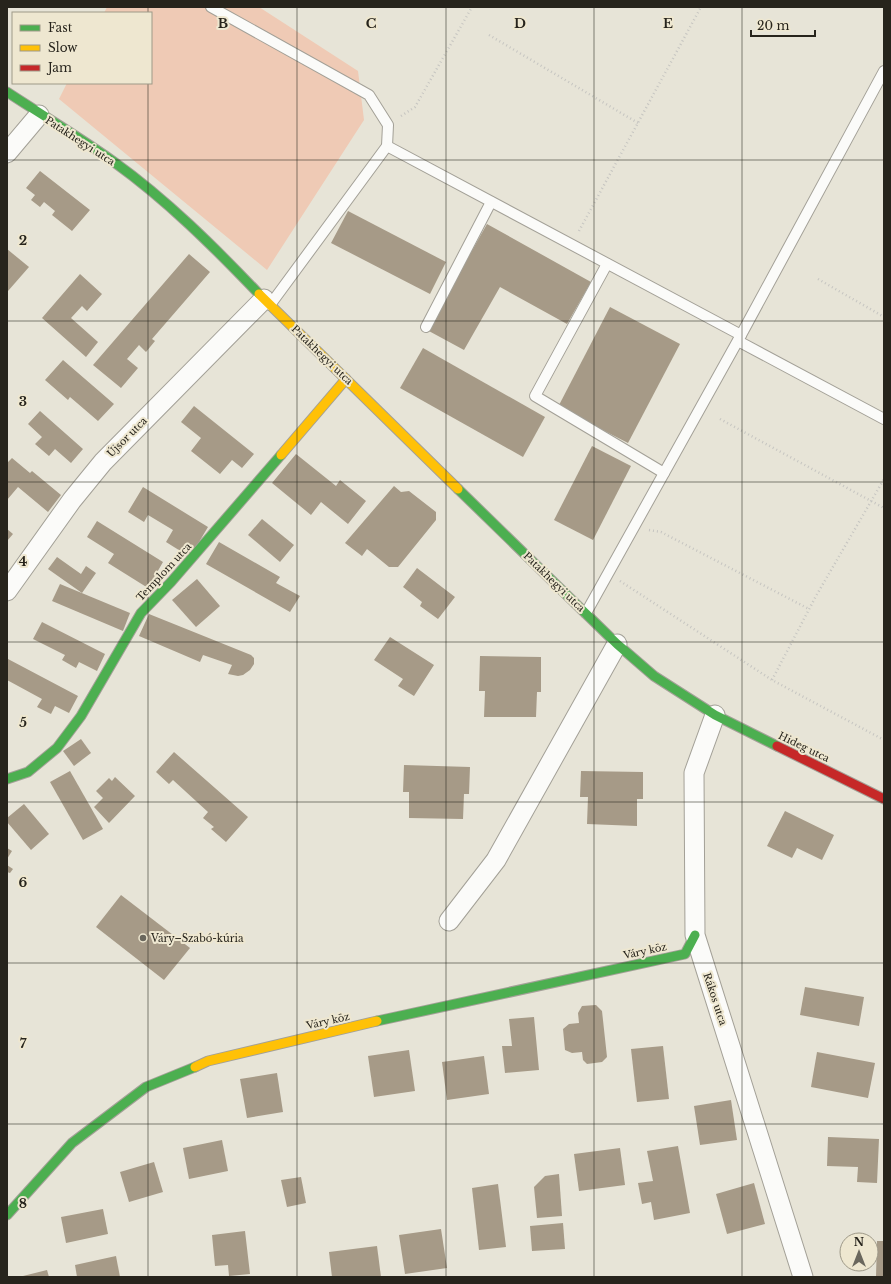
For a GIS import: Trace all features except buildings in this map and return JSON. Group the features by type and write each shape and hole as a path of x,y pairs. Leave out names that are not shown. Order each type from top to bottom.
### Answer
{"street":[{"name":"Patakhegyi utca","path":"7,92 114,162 147,188 211,244 267,302 617,644 654,676 715,715"},
{"path":"7,153 39,114"},
{"name":"Újsor utca","path":"7,591 72,500 102,462 267,302"},
{"name":"Templom utca","path":"7,779 28,772 57,748 81,716 141,613 224,523 346,379"},
{"path":"449,921 496,860 617,644"},
{"name":"Hideg utca","path":"715,715 884,799"},
{"name":"Rákos utca","path":"715,715 694,773 695,935 803,1277"},
{"name":"Váry köz","path":"7,1215 72,1142 146,1086 208,1061 349,1027 685,954 695,935"}],"lane":[{"path":"211,7 369,95 388,126 387,146 267,302"},
{"path":"586,613 739,338 884,71"},
{"path":"387,146 608,264 884,419"},
{"path":"426,327 491,202"},
{"path":"608,264 534,396 664,473"}],"path":[{"path":"388,126 414,107 472,7"},
{"path":"572,245 701,7"},
{"path":"489,35 638,123"},
{"path":"818,279 884,317"},
{"path":"720,420 884,508"},
{"path":"772,680 809,609 884,478"},
{"path":"633,529 661,532 809,609"},
{"path":"608,573 772,680 884,740"}],"shaded area":[{"path":"107,7 259,7 358,71 364,120 267,270 59,99 66,84 152,84 152,12 104,12"}],"traffic: fast":[{"path":"7,92 114,162 153,192 190,225 259,294"},
{"path":"7,779 28,772 57,748 81,716 141,613 171,582 281,455"},
{"path":"458,489 617,644 654,676 715,715 777,746"},
{"path":"377,1021 685,954 695,935"},
{"path":"7,1215 72,1143 146,1087 195,1067"}],"traffic: slow":[{"path":"259,294 458,489"},
{"path":"281,455 346,379"},
{"path":"195,1067 208,1061 377,1021"}],"traffic: jam":[{"path":"777,746 884,799"}],"place":[{"name":"Váry–Szabó-kúria","path":"143,938"}]}
